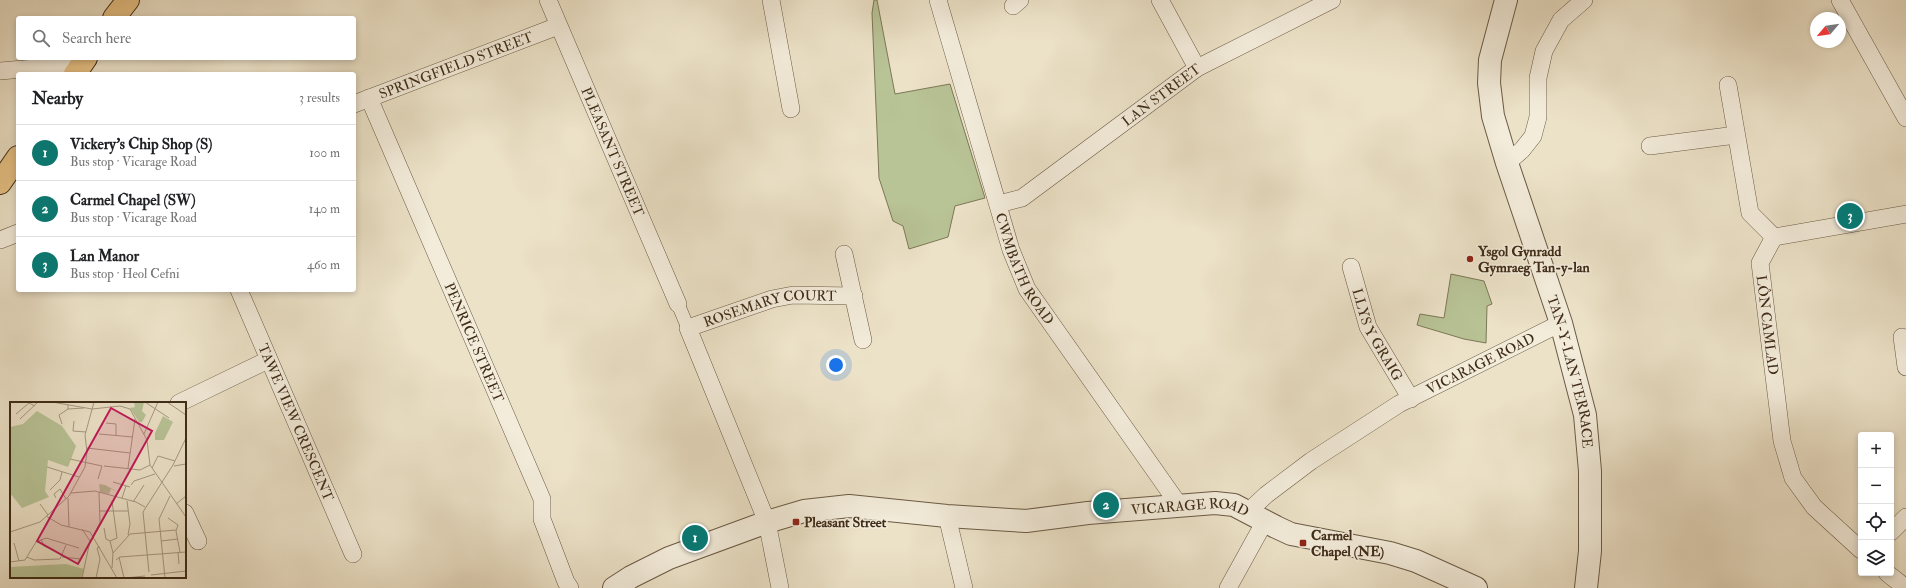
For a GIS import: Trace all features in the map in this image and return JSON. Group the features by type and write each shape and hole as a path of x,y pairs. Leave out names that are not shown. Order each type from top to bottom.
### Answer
{"main road":[{"path":"116,16 128,0"},
{"path":"0,183 16,160"}],"street":[{"name":"PLEASANT STREET","path":"548,0 678,304"},
{"path":"771,0 791,109"},
{"name":"CWMBATH ROAD","path":"938,0 1012,250 1027,289 1179,505"},
{"path":"1160,0 1197,68"},
{"name":"LAN STREET","path":"999,204 1022,198 1197,68 1332,0"},
{"name":"TAN-Y-LAN TERRACE","path":"1506,0 1490,60 1489,83 1493,116 1507,163 1561,323 1585,415 1590,471 1590,551 1586,588"},
{"path":"1507,163 1522,150 1533,136 1538,117 1538,78 1544,51 1561,20 1584,0"},
{"path":"1840,0 1906,118"},
{"name":"SPRINGFIELD STREET","path":"362,101 558,26"},
{"path":"0,71 81,65"},
{"path":"1728,85 1750,213 1774,237 1906,214"},
{"name":"PENRICE STREET","path":"362,101 542,499 542,519 566,582 570,588"},
{"path":"1650,146 1736,135"},
{"path":"0,240 16,234"},
{"name":"LÔN CAMLAD","path":"1774,237 1760,263 1782,441 1793,478 1814,507 1858,547"},
{"name":"ROSEMARY COURT","path":"844,254 863,340"},
{"name":"LLYS Y GRAIG","path":"1351,267 1368,327 1410,399"},
{"name":"TAWE VIEW CRESCENT","path":"240,292 353,554"},
{"name":"ROSEMARY COURT","path":"688,328 772,299 794,295 854,296"},
{"path":"678,304 767,522 780,588"},
{"name":"VICARAGE ROAD","path":"614,588 669,558 767,522 804,511 849,506 947,516 1026,521 1088,513 1215,503 1234,505 1256,516 1266,495 1312,462 1399,404 1561,323"},
{"path":"1902,337 1906,367"},
{"path":"181,402 268,360"},
{"path":"186,516 198,541"},
{"path":"947,516 964,588"},
{"path":"1228,588 1256,516 1291,534 1390,553 1416,561 1476,588"},
{"path":"1894,529 1906,517"},
{"path":"1891,576 1906,588"}],"green space":[{"path":"874,0 877,0 895,94 950,84 985,198 955,206 948,237 909,249 903,226 893,221 879,178 872,13"},
{"path":"1451,274 1484,281 1492,304 1487,306 1486,343 1464,339 1417,325 1420,314 1444,318"}],"place":[{"name":"Lan Manor","path":"1850,216"},
{"name":"Ysgol Gynradd Gymraeg Tan-y-lan","path":"1470,259"},
{"name":"Carmel Chapel (SW)","path":"1106,505"},
{"name":"Pleasant Street","path":"796,522"},
{"name":"Vickery's Chip Shop (S)","path":"695,538"},
{"name":"Carmel Chapel (NE)","path":"1303,543"}]}
